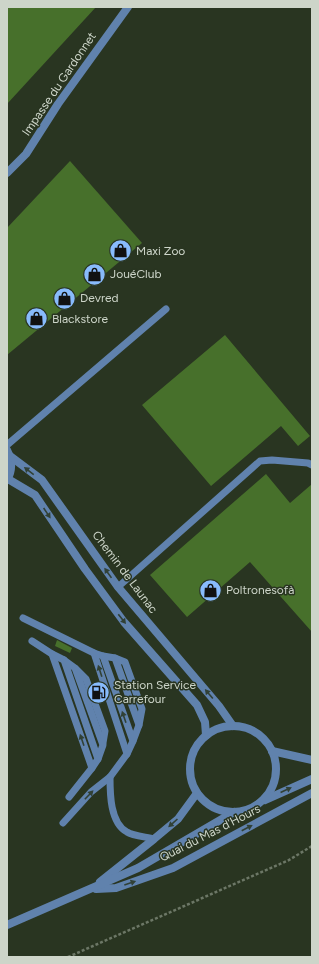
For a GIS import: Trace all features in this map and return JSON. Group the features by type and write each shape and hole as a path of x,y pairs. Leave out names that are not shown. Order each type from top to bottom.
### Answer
{"street":[{"name":"Impasse du Gardonnet","path":"7,173 26,154 58,104 128,7"},
{"path":"8,453 12,465 7,479 35,495 85,569 124,622 197,705 205,722 206,735"},
{"name":"Chemin de Launac","path":"8,453 42,480 118,587 219,706 233,726"},
{"path":"233,726 245,727 256,732 266,740 272,751 276,764 275,778 270,792 260,802 248,809 234,812 220,810 207,803 197,793 192,781 190,768 192,756 198,744 206,735 219,728 233,726"},
{"path":"272,751 312,760"},
{"name":"Quai du Mas d'Hours","path":"260,802 312,779"},
{"name":"Quai du Mas d'Hours","path":"92,889 178,819 197,793"},
{"name":"Quai du Mas d'Hours","path":"92,889 116,888 173,868 312,793"},
{"name":"Quai du Mas d'Hours","path":"7,925 138,868 234,812"}],"lane":[{"path":"7,445 166,309"},
{"path":"118,587 260,461 272,460 308,463 312,465"},
{"path":"23,618 94,653 116,658 139,725 127,754 110,777 91,792 63,823"},
{"path":"32,641 75,668 103,746 98,759 69,797"},
{"path":"94,653 127,754"},
{"path":"52,654 92,768"},
{"path":"103,656 132,741"},
{"path":"64,660 98,759"},
{"path":"110,777 111,801 119,825 127,832 154,839"}],"path":[{"path":"68,957 289,860 312,846"}],"building":[{"path":"7,7 96,7 7,104"},
{"path":"70,161 142,243 7,355 7,228"},
{"path":"225,335 310,436 298,446 281,426 211,486 142,405"},
{"path":"266,474 290,503 312,484 312,632 250,562 187,617 150,575"},
{"path":"57,640 72,648 70,653 55,646"},
{"path":"98,682 104,700 100,702 93,683"}],"place":[{"name":"Maxi Zoo","path":"121,251"},
{"name":"JouéClub","path":"95,274"},
{"name":"Devred","path":"64,298"},
{"name":"Blackstore","path":"36,319"},
{"name":"Poltronesofà","path":"210,590"},
{"name":"Station Service Carrefour","path":"98,692"}]}
